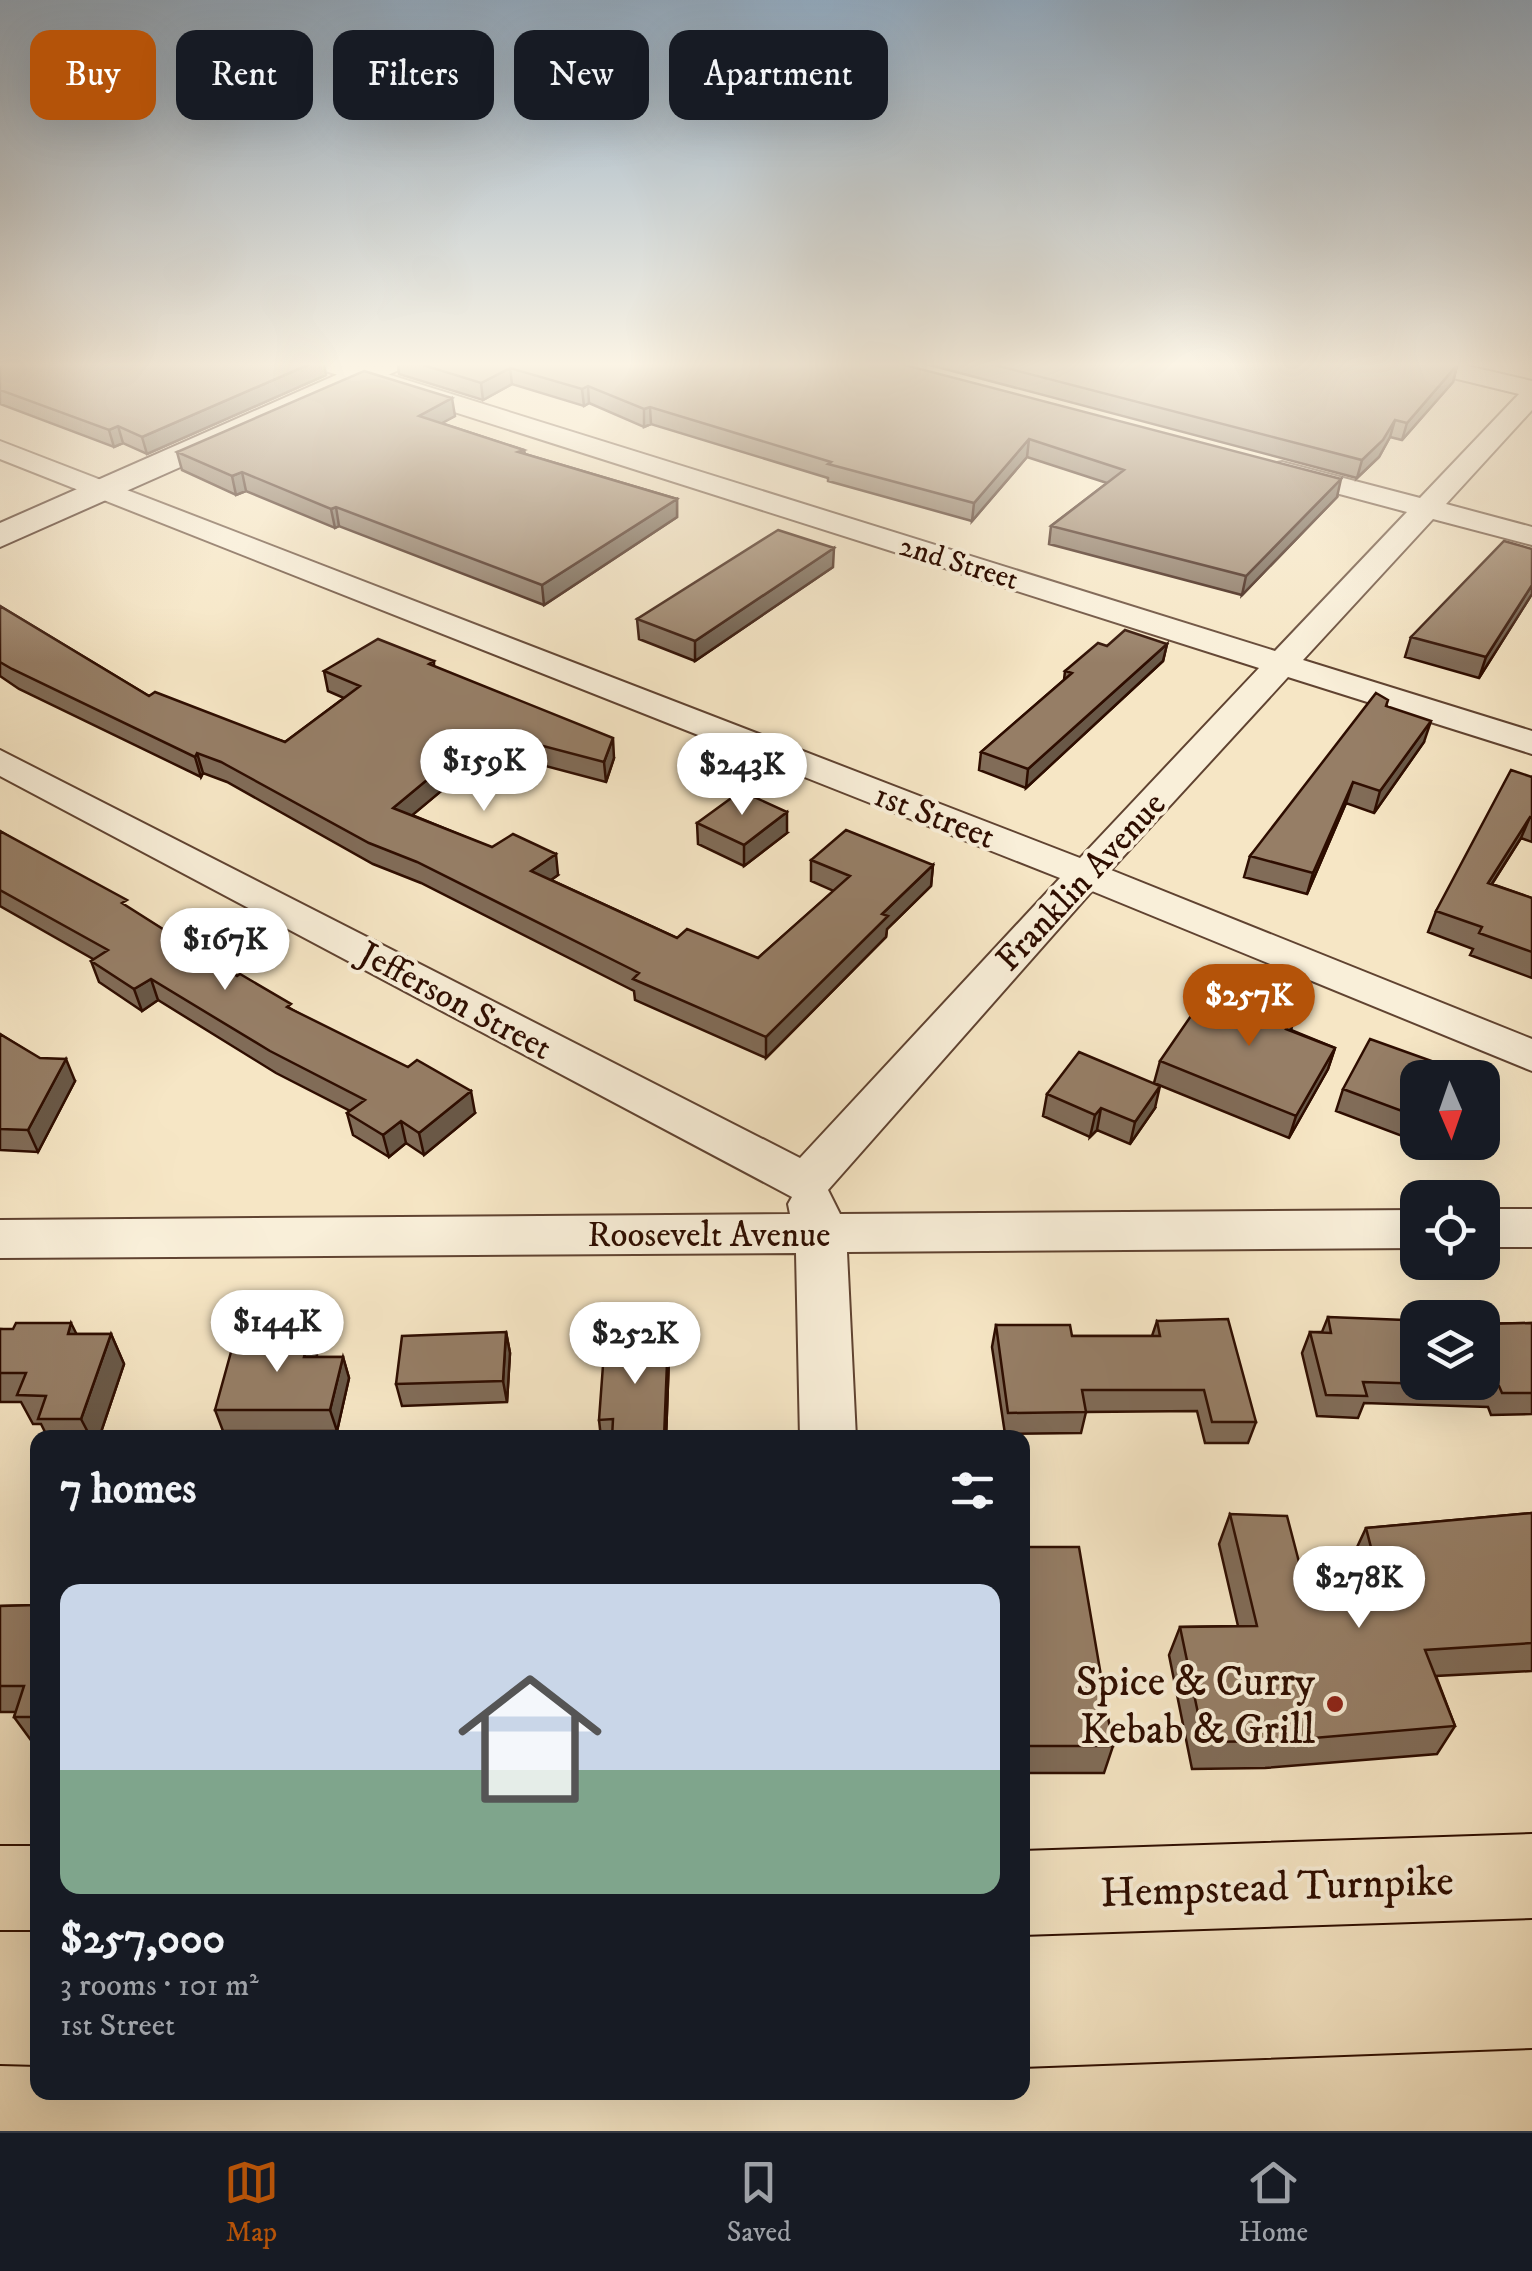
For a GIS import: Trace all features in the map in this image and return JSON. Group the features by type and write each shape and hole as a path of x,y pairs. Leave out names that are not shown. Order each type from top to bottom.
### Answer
{"main road":[{"name":"Hempstead Turnpike","path":"1030,1893 1532,1876"},
{"path":"0,1888 30,1888"},
{"path":"0,2112 842,2122 1532,2095"}],"street":[{"name":"1st Street","path":"37,463 1086,874 1532,1056"},
{"path":"0,536 164,463"},
{"name":"2nd Street","path":"663,463 1532,742"},
{"name":"Franklin Avenue","path":"806,1183 1086,874 1468,463"},
{"path":"1257,464 1532,536"},
{"name":"Jefferson Street","path":"0,761 806,1183"},
{"path":"806,1183 821,1234 828,1430"},
{"path":"1500,1228 1532,1228"},
{"name":"Roosevelt Avenue","path":"0,1239 1400,1229"}],"building":[{"path":"203,463 557,463 677,499 542,585 336,507 331,509 242,472 232,476"},
{"path":"829,463 1008,463 974,503"},
{"path":"1104,463 1281,463 1341,479 1246,576 1051,526 1124,470"},
{"path":"778,530 834,548 695,641 637,619"},
{"path":"1504,541 1532,549 1532,585 1486,657 1411,637"},
{"path":"0,606 149,696 155,692 285,742 360,686 324,671 378,639 434,661 429,664 613,738 604,762 486,731 393,808 492,847 513,834 556,854 531,871 677,938 687,929 758,958 850,876 811,860 846,830 933,865 882,914 888,916 766,1037 633,979 639,973 417,862 369,843 221,762 197,753 195,757 12,669 0,662"},
{"path":"1125,630 1167,644 1028,769 981,752 1072,673 1065,671 1098,643 1107,646"},
{"path":"1376,693 1388,700 1386,706 1431,721 1380,791 1353,782 1313,873 1250,856"},
{"path":"1511,770 1532,777 1532,818 1488,883 1532,898 1532,952 1479,933 1482,927 1436,911"},
{"path":"741,791 787,812 744,845 697,823"},
{"path":"0,831 127,900 122,903 237,976 240,974 291,1004 287,1007 408,1067 417,1060 471,1091 419,1133 401,1121 383,1135 347,1113 365,1100 270,1051 151,979 134,989 91,961 108,950 0,890"},
{"path":"1215,981 1296,1012 1286,1029 1335,1048 1296,1116 1160,1061"},
{"path":"0,1034 40,1058 66,1059 28,1130 0,1129"},
{"path":"1370,1039 1429,1060 1400,1060 1400,1110 1343,1089"},
{"path":"1079,1052 1160,1086 1135,1122 1101,1108 1095,1115 1047,1094"},
{"path":"1328,1317 1400,1320 1400,1383 1363,1382 1367,1396 1326,1395 1310,1332 1331,1333"},
{"path":"1228,1319 1256,1422 1212,1422 1204,1390 1082,1390 1086,1412 1008,1413 996,1325 1070,1325 1072,1336 1160,1336 1157,1321"},
{"path":"16,1323 71,1323 68,1334 111,1334 81,1419 38,1419 46,1396 17,1395 26,1373 0,1373 0,1329 13,1329"},
{"path":"1532,1323 1532,1393 1502,1393 1500,1324"},
{"path":"506,1332 503,1381 396,1384 402,1336"},
{"path":"310,1333 304,1357 343,1357 330,1410 215,1410 236,1334"},
{"path":"605,1338 668,1338 664,1430 612,1430 613,1419 599,1420"},
{"path":"1532,1513 1532,1643 1425,1650 1455,1726 1278,1741 1204,1742 1180,1627 1257,1626 1230,1514 1287,1516 1310,1604 1381,1586 1366,1528"},
{"path":"1030,1547 1079,1547 1113,1746 1030,1746"},
{"path":"30,1605 30,1717 14,1717 24,1686 0,1686 0,1606"}],"place":[{"name":"Spice & Curry Kebab & Grill","path":"1335,1704"}]}
